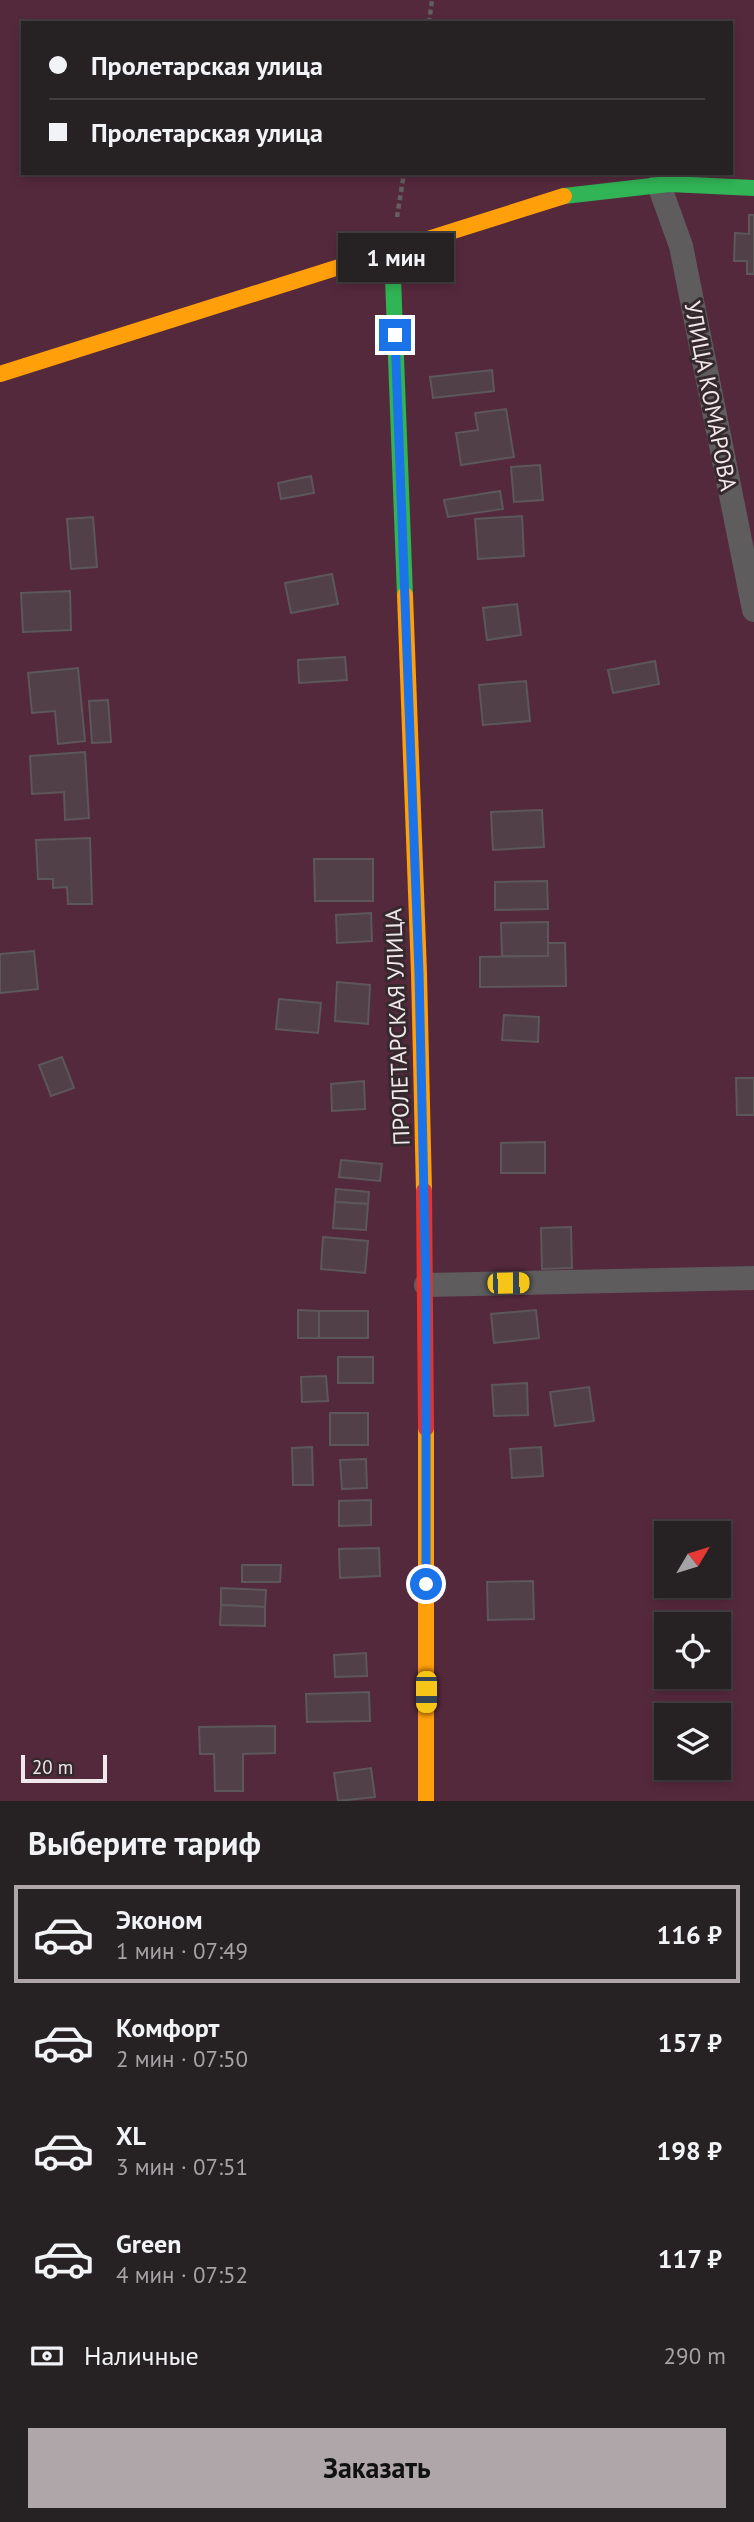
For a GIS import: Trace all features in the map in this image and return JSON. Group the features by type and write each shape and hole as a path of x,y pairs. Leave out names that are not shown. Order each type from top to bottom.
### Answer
{"street":[{"path":"0,374 392,252 557,197 664,184 754,188"},
{"name":"УЛИЦА КОМАРОВА","path":"664,184 681,246 754,610"},
{"name":"ПРОЛЕТАРСКАЯ УЛИЦА","path":"392,252 419,973 426,1285 426,1801"},
{"path":"426,1285 754,1278"}],"path":[{"path":"429,21 432,0"},
{"path":"392,252 404,175"}],"shaded area":[{"path":"0,0 754,0 754,1801 0,1801"}],"building":[{"path":"749,215 754,215 754,274 747,274 747,261 734,261 735,233 749,234"},
{"path":"492,370 494,391 433,398 430,377"},
{"path":"506,409 514,457 461,465 456,433 478,430 475,413"},
{"path":"540,465 543,500 514,502 511,467"},
{"path":"311,476 314,493 281,499 278,483"},
{"path":"500,491 503,509 448,517 444,500"},
{"path":"522,516 524,556 478,559 475,519"},
{"path":"93,517 97,567 71,569 67,519"},
{"path":"332,574 338,604 291,613 285,583"},
{"path":"70,591 71,630 23,632 21,593"},
{"path":"517,604 521,635 487,640 483,608"},
{"path":"345,657 347,680 299,683 298,660"},
{"path":"655,661 659,684 613,693 608,670"},
{"path":"78,668 85,741 58,744 55,711 32,713 28,673"},
{"path":"526,681 530,721 483,725 479,685"},
{"path":"108,700 111,742 92,743 89,701"},
{"path":"85,752 89,818 65,820 64,792 32,794 30,756"},
{"path":"542,810 544,847 493,850 491,812"},
{"path":"90,838 92,904 68,904 67,887 53,888 53,879 38,879 36,840"},
{"path":"314,859 373,859 373,901 315,901"},
{"path":"547,881 548,909 495,910 495,882"},
{"path":"371,913 372,941 337,943 336,915"},
{"path":"548,922 548,956 502,956 501,923"},
{"path":"548,943 565,943 566,986 480,987 480,957 548,956"},
{"path":"34,951 38,989 0,993 0,954"},
{"path":"337,982 370,985 368,1024 335,1021"},
{"path":"279,999 321,1003 318,1033 276,1029"},
{"path":"504,1015 539,1017 538,1042 502,1040"},
{"path":"62,1057 74,1088 51,1096 39,1065"},
{"path":"736,1078 754,1078 754,1115 737,1115"},
{"path":"364,1081 365,1109 332,1111 331,1084"},
{"path":"545,1142 545,1173 501,1173 501,1143"},
{"path":"341,1160 382,1164 380,1181 339,1177"},
{"path":"336,1189 369,1192 368,1204 335,1202"},
{"path":"335,1202 368,1204 366,1230 333,1228"},
{"path":"571,1227 572,1268 542,1269 541,1228"},
{"path":"323,1237 368,1241 365,1273 321,1269"},
{"path":"298,1310 319,1311 319,1338 298,1338"},
{"path":"536,1310 539,1338 494,1343 491,1314"},
{"path":"319,1311 368,1311 368,1338 319,1338"},
{"path":"338,1357 373,1357 373,1383 338,1383"},
{"path":"326,1376 328,1401 302,1402 301,1377"},
{"path":"527,1383 528,1415 494,1416 492,1385"},
{"path":"589,1387 594,1421 555,1426 550,1392"},
{"path":"330,1413 368,1413 368,1445 330,1445"},
{"path":"312,1447 313,1485 293,1485 292,1448"},
{"path":"541,1447 543,1476 512,1478 510,1449"},
{"path":"366,1459 367,1488 342,1489 340,1460"},
{"path":"371,1500 371,1525 339,1526 339,1501"},
{"path":"379,1548 380,1576 340,1578 339,1549"},
{"path":"242,1565 281,1565 280,1582 242,1582"},
{"path":"533,1581 534,1619 488,1620 487,1582"},
{"path":"221,1588 266,1590 265,1607 221,1605"},
{"path":"221,1605 265,1607 265,1626 220,1625"},
{"path":"366,1653 367,1676 335,1677 334,1655"},
{"path":"369,1692 370,1721 307,1722 306,1694"},
{"path":"275,1726 275,1753 243,1754 243,1791 215,1791 214,1754 200,1754 199,1727"},
{"path":"371,1768 375,1797 338,1801 334,1773"}],"traffic: fast":[{"path":"564,196 669,184 754,188"},
{"path":"392,252 405,595"}],"traffic: slow":[{"path":"0,374 564,196"},
{"path":"405,595 424,1191"},
{"path":"426,1428 426,1801"}],"traffic: jam":[{"path":"424,1191 426,1428"}],"route":[{"path":"395,335 419,973 426,1285 426,1584"}]}
